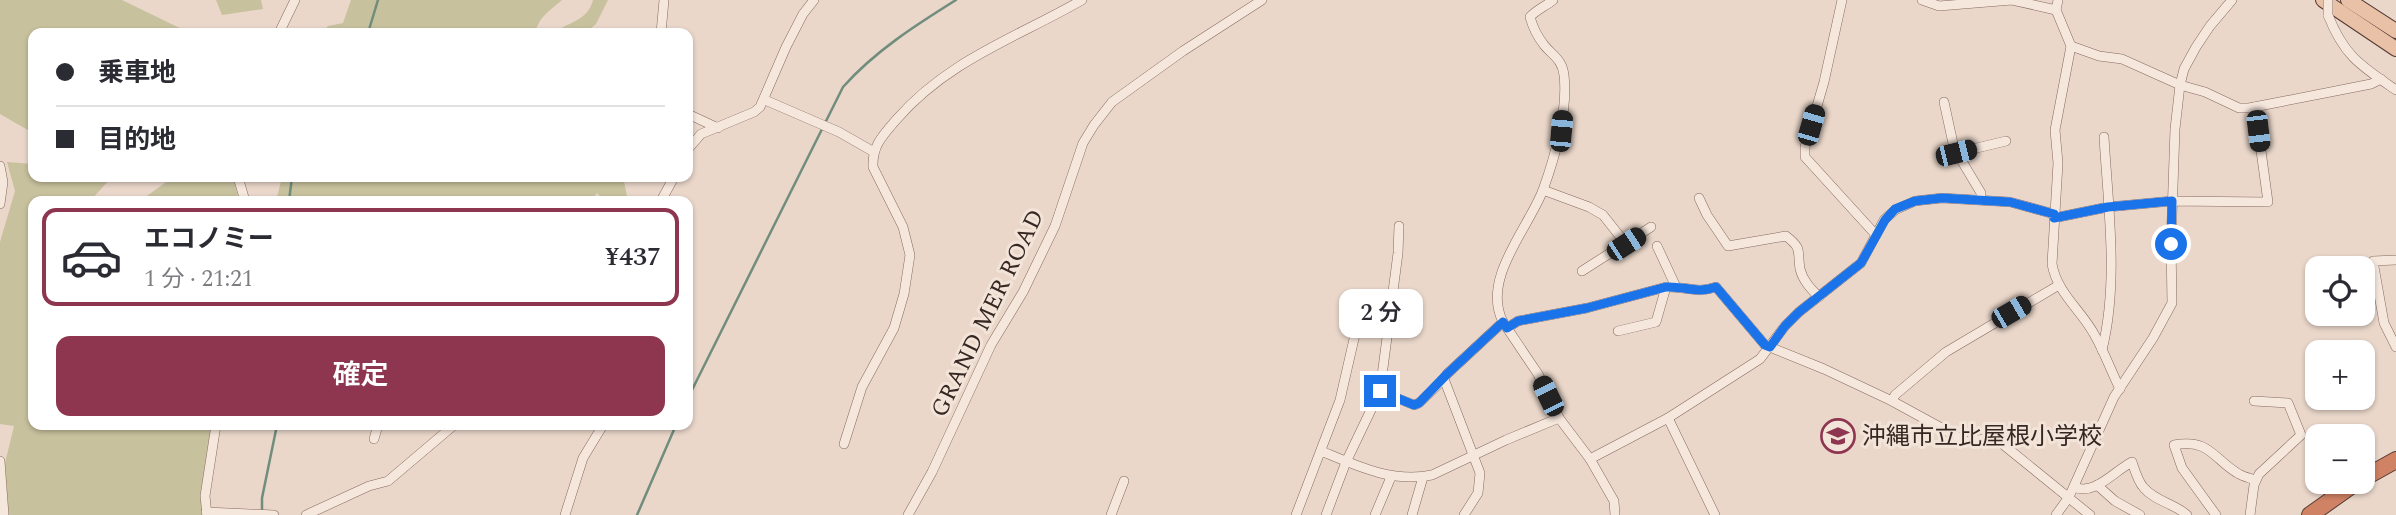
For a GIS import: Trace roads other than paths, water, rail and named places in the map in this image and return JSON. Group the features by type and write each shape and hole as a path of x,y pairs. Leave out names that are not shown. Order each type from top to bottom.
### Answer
{"highway":[{"path":"2375,472 2396,460"},
{"path":"2310,515 2328,509 2345,494"}],"main road":[{"path":"2325,0 2396,49"},
{"path":"2348,0 2396,32"}],"street":[{"path":"281,28 295,0"},
{"path":"661,28 664,0"},
{"path":"693,143 701,134 754,113 765,100 786,47 803,14 814,0"},
{"path":"844,444 862,387 894,328 904,293 910,255 903,227 873,167 874,152 879,139 907,107 941,78 987,48 1082,0"},
{"name":"GRAND MER ROAD","path":"908,515 932,472 991,345 1023,292 1055,226 1083,143 1094,125 1112,102 1262,0"},
{"path":"1553,0 1530,17 1533,30 1545,47 1559,58 1564,75 1561,131 1543,191 1499,277 1496,296 1499,314 1538,374 1559,418 1590,459 1614,501 1615,515"},
{"path":"1842,0 1824,82 1805,147 1805,157 1876,235"},
{"path":"1922,0 1939,6 2012,0 2057,5 2071,46 2055,130 2058,163 2052,264 2054,277 2094,332 2120,389"},
{"path":"2056,515 2069,497 2120,389 2172,303 2172,201 2180,85 2184,69 2196,47 2232,0"},
{"path":"2325,0 2328,15 2343,47 2355,60 2396,90"},
{"path":"2071,46 2099,56 2122,60 2239,108 2371,84 2381,79"},
{"path":"765,100 839,132 874,152"},
{"path":"1944,102 1956,153 1981,192 1982,200"},
{"path":"1590,459 1668,418 1760,359 1785,326 1861,263 1885,220 1895,209 1915,201 1942,198 2010,202 2054,216 2108,207 2172,201 2268,202 2255,107"},
{"path":"693,116 718,128"},
{"path":"2102,350 2108,324 2110,251 2104,137"},
{"path":"1956,153 2006,141"},
{"path":"0,166 3,182 0,204"},
{"path":"1543,191 1589,207 1603,215 1626,244"},
{"path":"1699,198 1728,246 1786,236 1795,243 1800,249 1800,270 1806,284 1819,297"},
{"path":"1326,515 1346,462 1380,391 1399,226"},
{"path":"1581,271 1651,227"},
{"path":"1618,331 1656,321 1671,287 1657,246"},
{"path":"2396,260 2373,261 2384,323 2396,346"},
{"path":"1892,401 1895,395 1946,352 2059,285"},
{"path":"1380,391 1414,405 1419,403 1447,374 1505,325 1671,287 1701,292 1716,287 1765,345 1892,401 1967,442 1990,438 2000,442 2090,515"},
{"path":"1296,515 1340,400 1359,317 1366,299 1371,297 1391,303"},
{"path":"1444,379 1480,473 1478,493 1464,515"},
{"path":"2250,515 2255,480 2301,435 2288,404 2254,401"},
{"path":"1321,452 1391,477 1423,477 1559,418"},
{"path":"1668,418 1715,515"},
{"path":"215,430 205,496 207,514 251,512 273,515"},
{"path":"374,439 377,430"},
{"path":"306,515 369,486 388,481 448,430"},
{"path":"565,515 583,458 600,430"},
{"path":"2216,515 2182,468 2174,445 2185,443 2203,447 2238,474 2255,480"},
{"path":"0,461 4,515"},
{"path":"2074,487 2081,490 2097,485 2121,467 2132,463 2141,486 2187,515"},
{"path":"1375,515 1391,477"},
{"path":"1412,515 1423,477"},
{"path":"1111,515 1124,481"},
{"path":"2097,485 2115,501 2140,515"}],"waterway":[{"path":"370,28 378,0"},
{"path":"693,388 843,87 882,50 956,0"},
{"path":"290,196 291,182"},
{"path":"262,511 262,498 276,430"},
{"path":"637,515 674,430"}],"place":[{"name":"沖縄市立比屋根小学校","path":"1838,436"}]}
